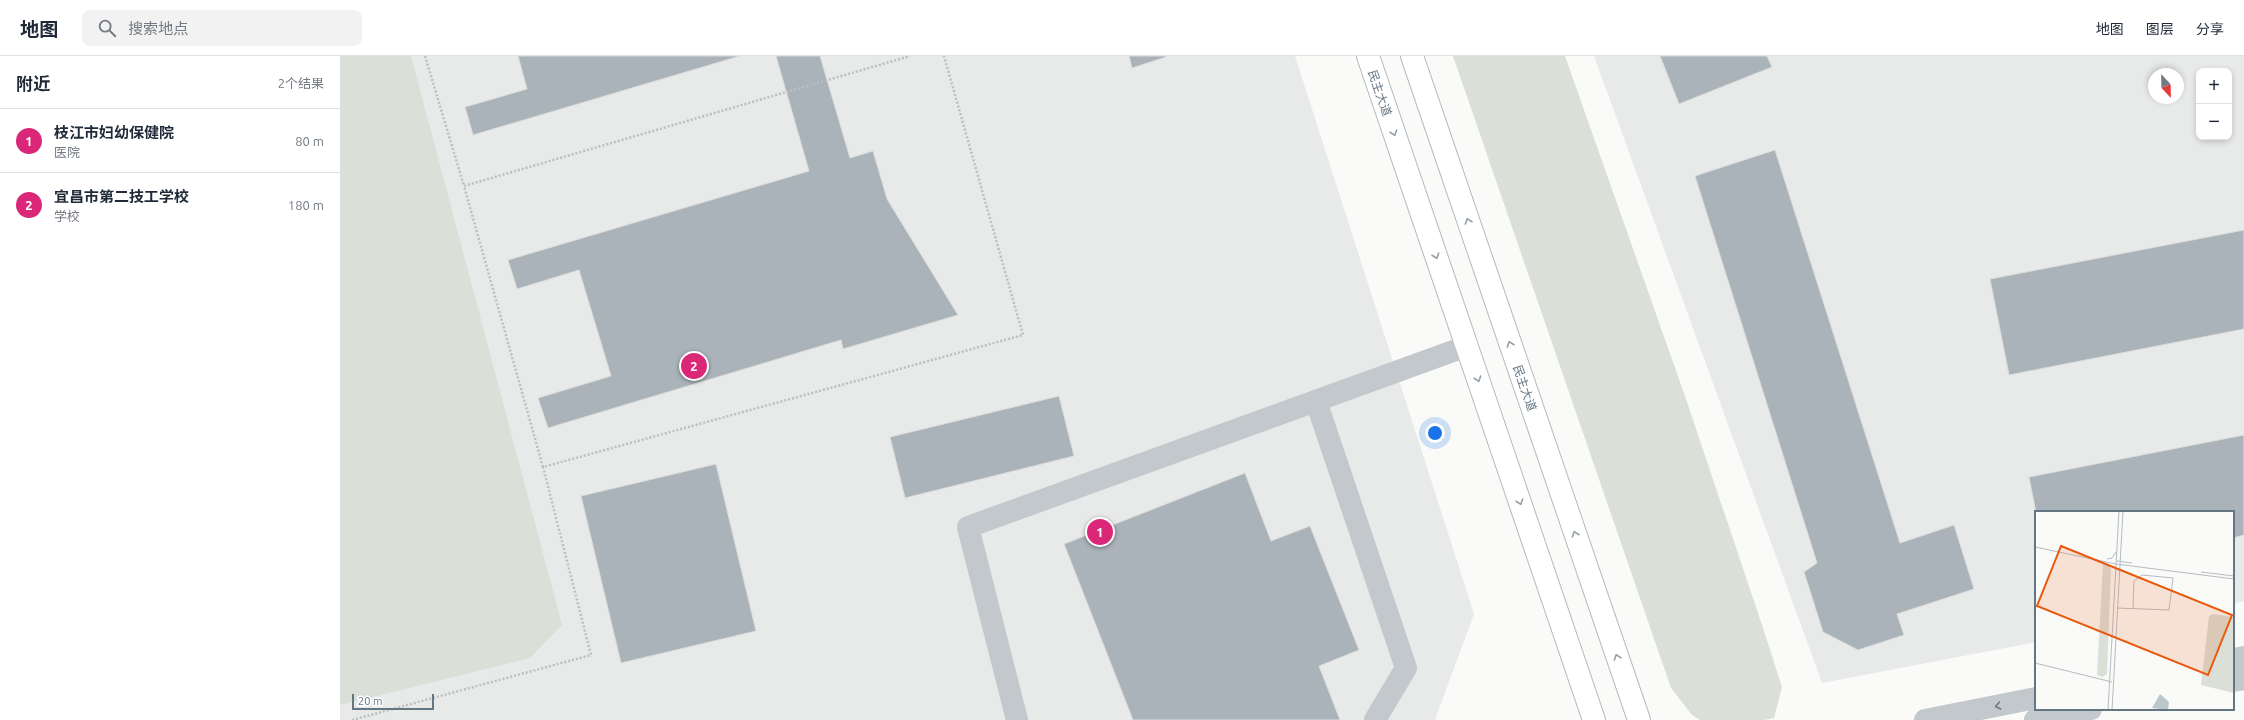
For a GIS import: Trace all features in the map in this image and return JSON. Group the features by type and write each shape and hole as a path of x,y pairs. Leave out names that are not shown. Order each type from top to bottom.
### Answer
{"main road":[{"name":"民主大道","path":"1368,56 1594,720"},
{"name":"民主大道","path":"1412,56 1639,720"}],"street":[{"path":"1018,720 968,527 1467,346"},
{"path":"1316,401 1406,668 1375,720"},
{"path":"2234,659 2244,657"},
{"path":"2234,681 2244,679"},
{"path":"1628,689 1650,720"},
{"path":"1582,720 1586,694"},
{"path":"1925,720 2035,698"},
{"path":"2035,720 2086,710"}],"path":[{"path":"352,720 591,655 542,467 464,186 425,56"},
{"path":"464,186 910,56"},
{"path":"542,467 1023,335 944,56"}],"shaded area":[{"path":"340,56 1295,56 1474,614 1435,720 340,720"},
{"path":"340,56 411,56 562,625 530,658 340,705"},
{"path":"1453,56 1565,56 1686,399 1782,687 1774,718 1764,720 1700,720 1692,715 1671,688"},
{"path":"1594,56 2244,56 2244,601 2234,604 2234,511 2035,511 2035,642 1822,683"}],"building":[{"path":"518,56 740,56 473,135 465,107 527,89"},
{"path":"776,56 820,56 850,158 873,151 887,199 958,315 843,349 841,340 548,428 538,398 611,376 579,270 517,289 508,260 809,171"},
{"path":"1129,56 1166,56 1166,57 1132,68"},
{"path":"1660,56 1767,56 1772,67 1679,104"},
{"path":"1775,150 1900,543 1954,525 1974,589 1897,614 1904,635 1858,650 1823,632 1804,572 1817,563 1695,176"},
{"path":"2244,230 2244,329 2009,375 1990,279"},
{"path":"1059,396 1074,456 905,498 890,437"},
{"path":"2244,435 2244,535 2234,538 2234,511 2036,511 2029,477"},
{"path":"716,464 756,631 621,663 581,496"},
{"path":"1245,473 1271,541 1310,526 1359,650 1319,666 1340,720 1133,720 1064,544"}],"place":[{"name":"宜昌市第二技工学校","path":"694,366"},
{"name":"枝江市妇幼保健院","path":"1100,532"}]}
